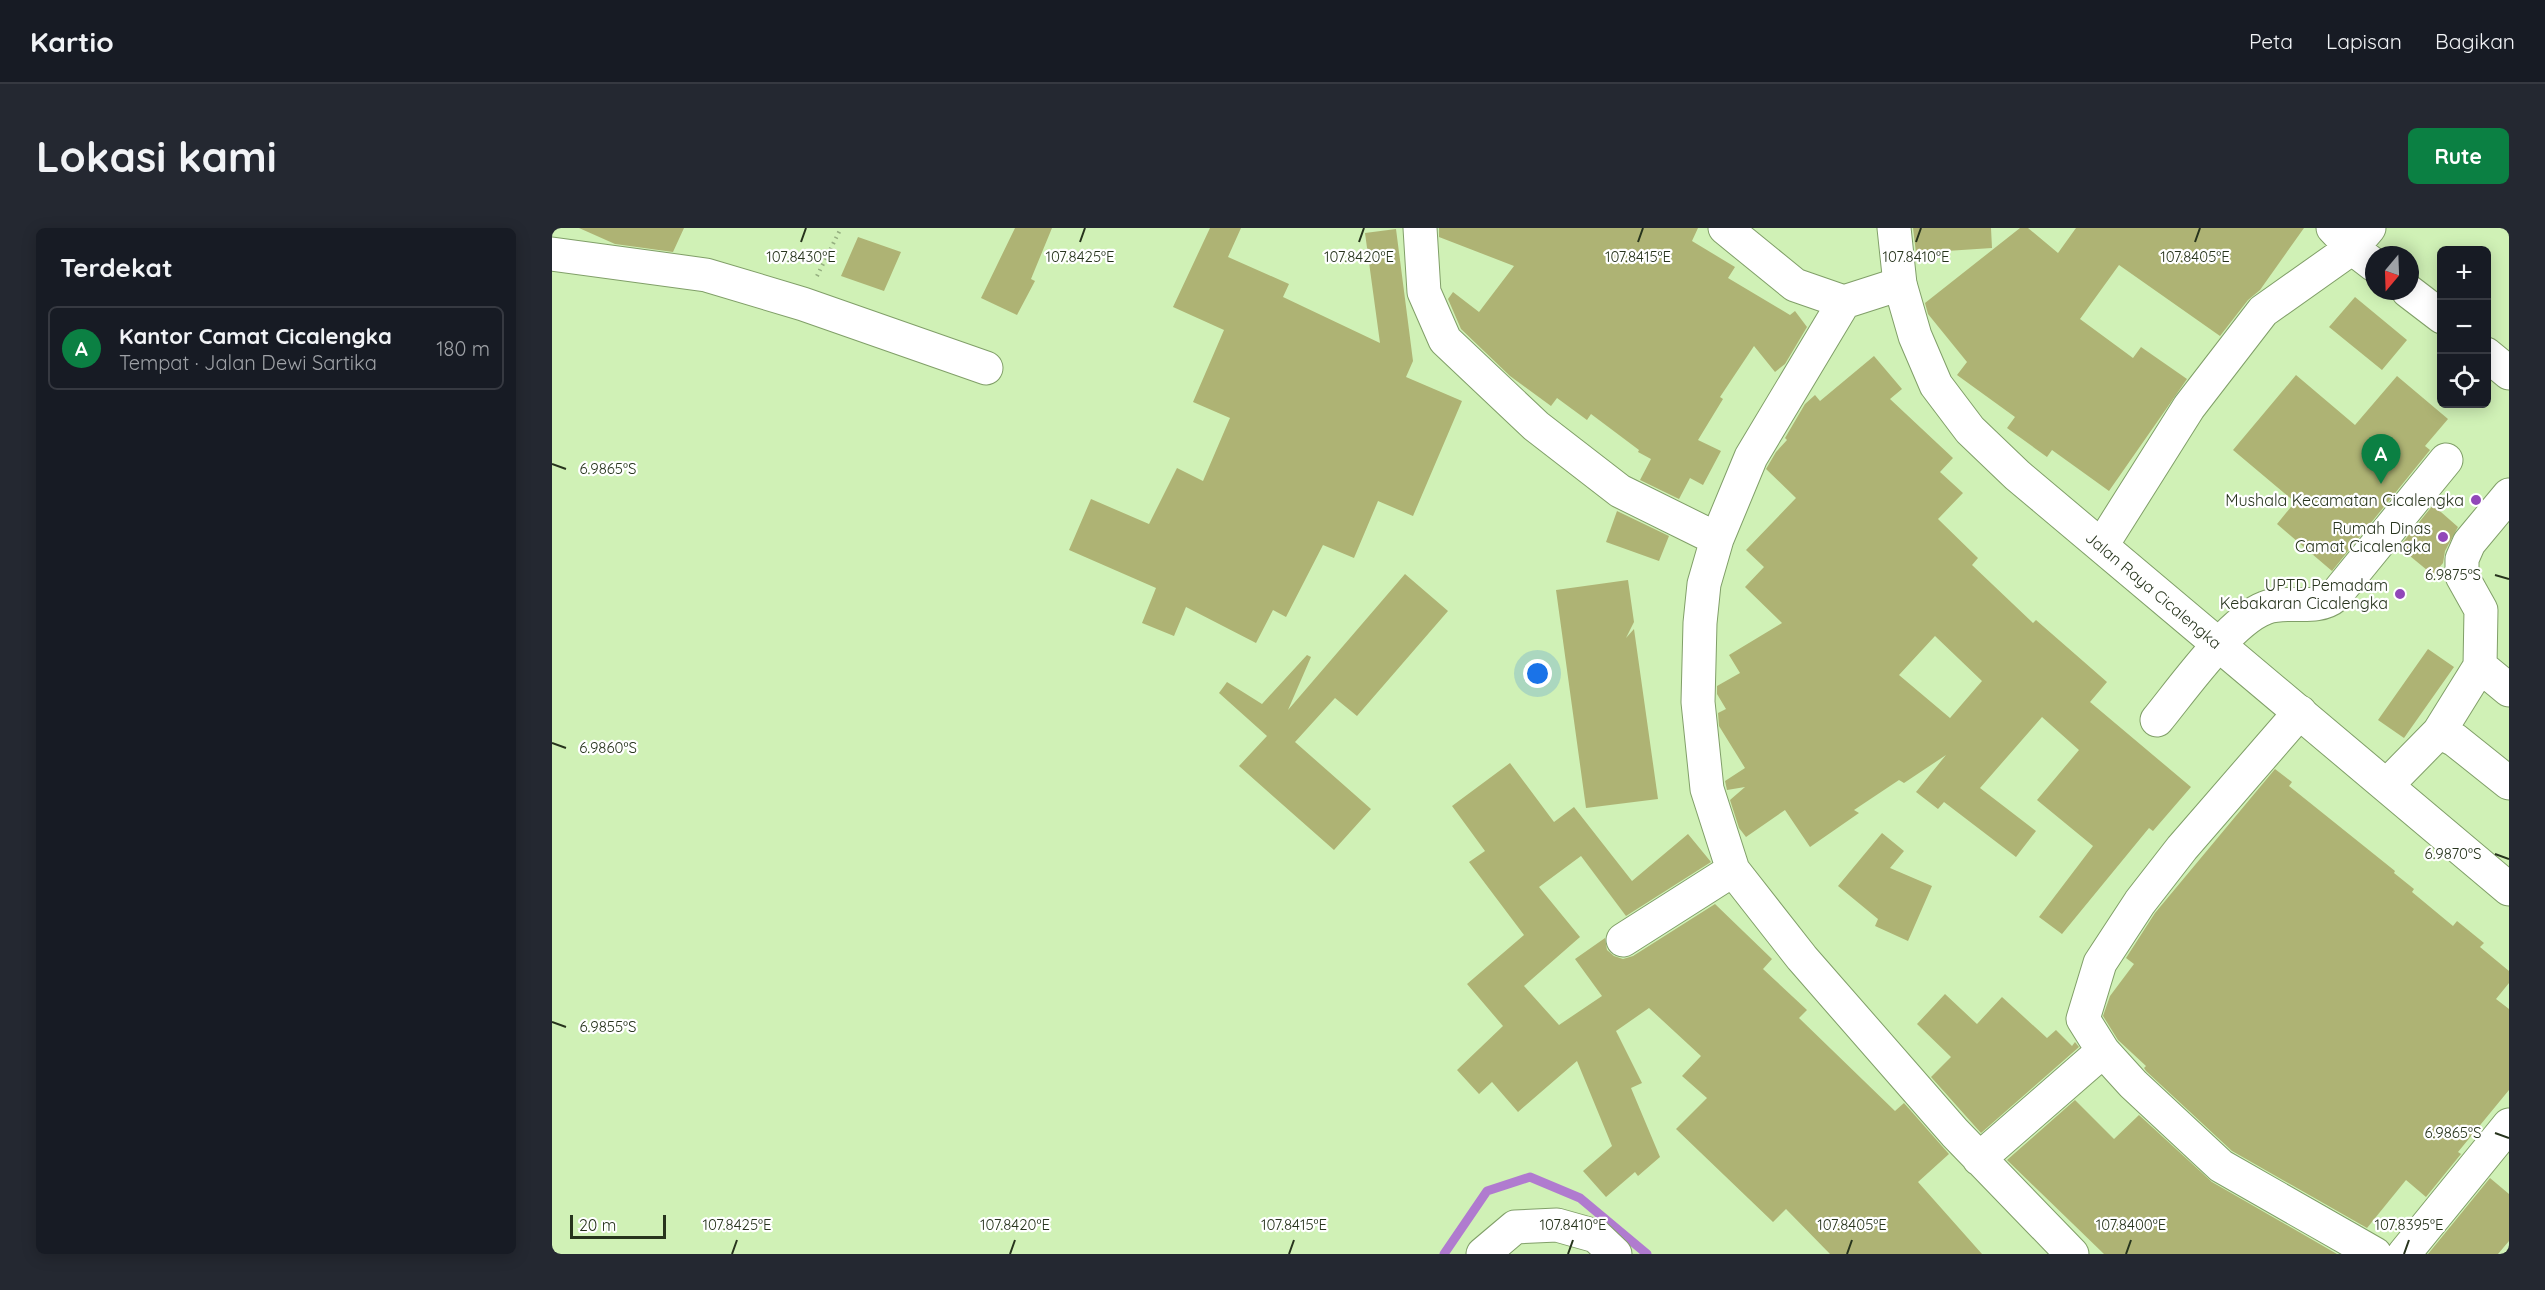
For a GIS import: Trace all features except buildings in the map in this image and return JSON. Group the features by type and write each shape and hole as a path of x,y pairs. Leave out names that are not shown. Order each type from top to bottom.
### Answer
{"street":[{"path":"1420,228 1424,292 1445,340 1536,426 1620,491 1717,539"},
{"path":"1725,228 1795,285 1844,302 1900,285"},
{"name":"Jalan Raya Cicalengka","path":"1894,228 1900,285 1915,336 1936,386 1970,430 2016,475 2509,889"},
{"path":"2102,545 2189,407 2263,310 2357,242"},
{"path":"552,254 706,275 803,304 986,368"},
{"path":"2419,299 2437,313"},
{"path":"1844,302 1751,457 1717,539 1704,584 1700,623 1698,702 1707,789 1733,870 1802,958 1979,1159 2072,1254"},
{"path":"2491,357 2509,373"},
{"path":"2157,720 2219,644 2264,608 2327,603 2336,596 2446,460"},
{"path":"2387,785 2439,732 2480,666 2481,610 2462,576 2462,559 2469,543 2509,495"},
{"path":"2480,666 2509,690"},
{"path":"2300,712 2182,848 2140,902 2100,963 2083,1019 2103,1051 2133,1084 2221,1166 2375,1254"},
{"path":"2439,732 2455,740 2509,783"},
{"path":"1623,940 1733,870"},
{"path":"1979,1159 2103,1051"},
{"path":"2404,1254 2509,1125"},
{"path":"1483,1254 1515,1227 1557,1225 1596,1236 1615,1254"}],"path":[{"path":"803,304 841,228"}],"waterway":[{"path":"1444,1254 1487,1191 1530,1177 1580,1198 1647,1254"}],"place":[{"name":"Kantor Camat Cicalengka","path":"2381,484"},
{"name":"Mushala Kecamatan Cicalengka","path":"2476,500"},
{"name":"Rumah Dinas Camat Cicalengka","path":"2443,537"},
{"name":"UPTD Pemadam Kebakaran Cicalengka","path":"2400,594"}]}
